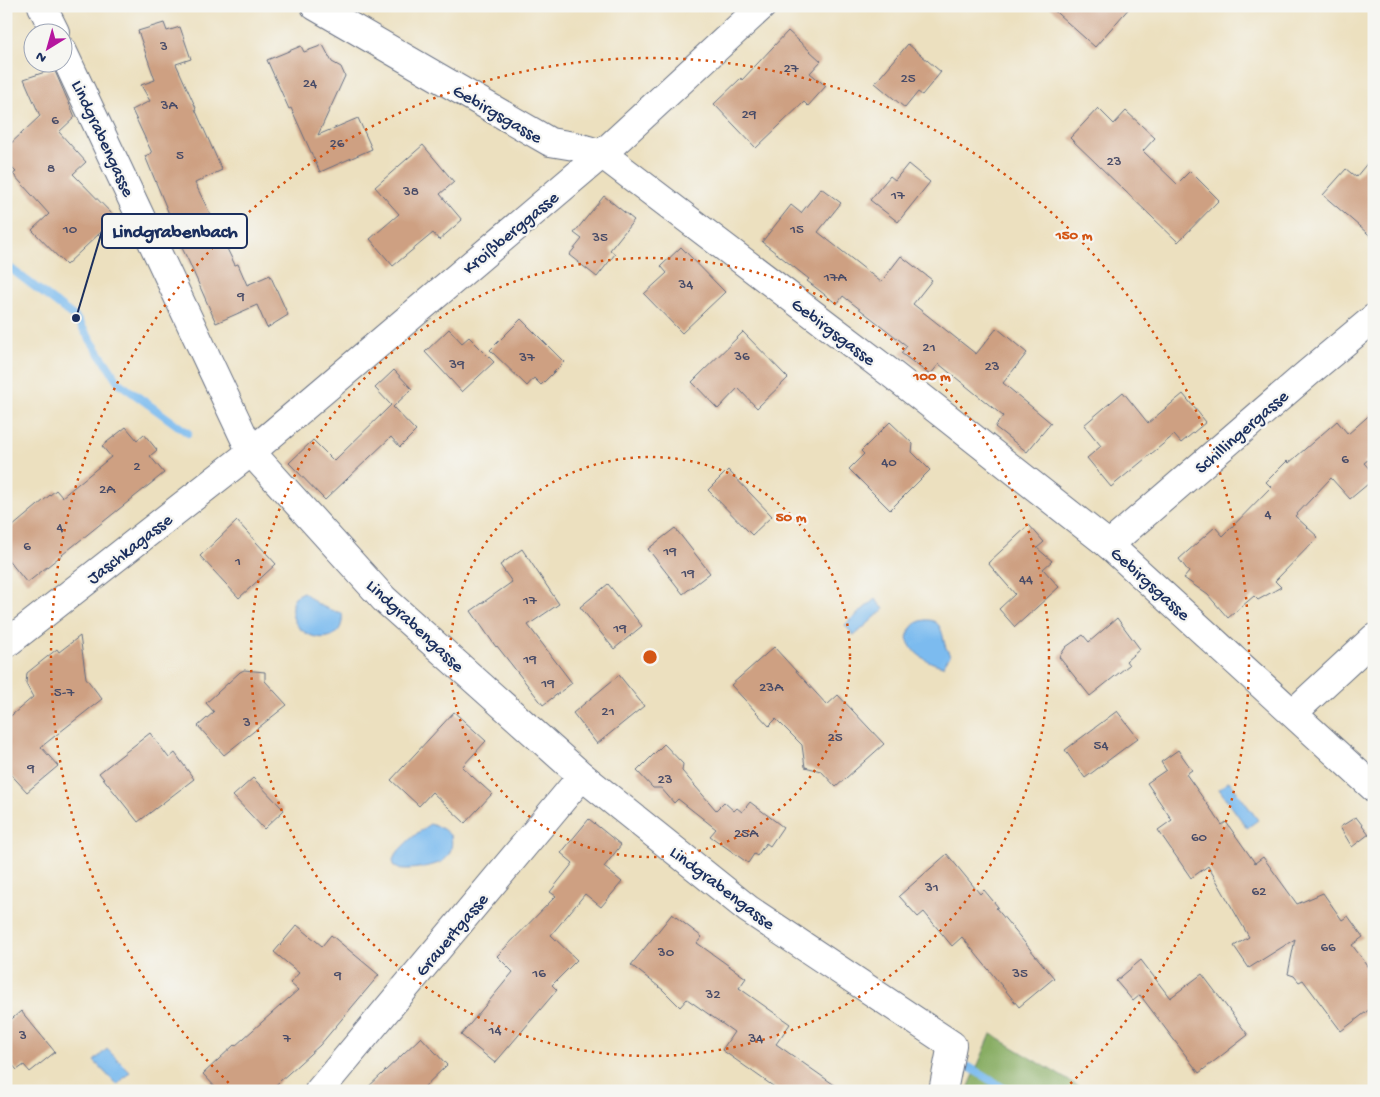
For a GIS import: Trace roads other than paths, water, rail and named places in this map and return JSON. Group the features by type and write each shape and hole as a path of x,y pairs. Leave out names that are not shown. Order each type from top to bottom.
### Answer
{"street":[{"path":"42,6 49,22"},
{"name":"Gebirgsgasse","path":"314,6 550,142 602,154 893,375 1109,545 1374,788"},
{"name":"Kroißberggasse","path":"251,452 602,154 762,6"},
{"name":"Lindgrabengasse","path":"72,71 251,452 384,599 582,776 748,909 952,1045 942,1091"},
{"name":"Schillingergasse","path":"1109,545 1374,318"},
{"name":"Jaschkagasse","path":"6,644 251,452"},
{"path":"1293,713 1374,638"},
{"name":"Grauertgasse","path":"319,1091 582,776"}],"water":[{"path":"303,592 322,606 342,613 341,625 336,633 327,637 317,637 307,634 299,627 293,618 292,603 298,594"},
{"path":"875,599 884,609 854,636 845,625"},
{"path":"925,620 938,624 942,631 945,646 950,656 943,666 916,653 907,638 915,624"},
{"path":"1229,781 1258,820 1247,828 1219,789"},
{"path":"430,824 443,829 451,836 451,850 446,859 426,867 403,869 394,866 395,856 400,850"},
{"path":"107,1049 130,1072 117,1085 94,1061"}],"waterway":[{"path":"6,265 76,318 119,383 188,433"},
{"path":"969,1067 1008,1091"}],"place":[{"name":"Lindgrabenbach","path":"76,318"}]}
